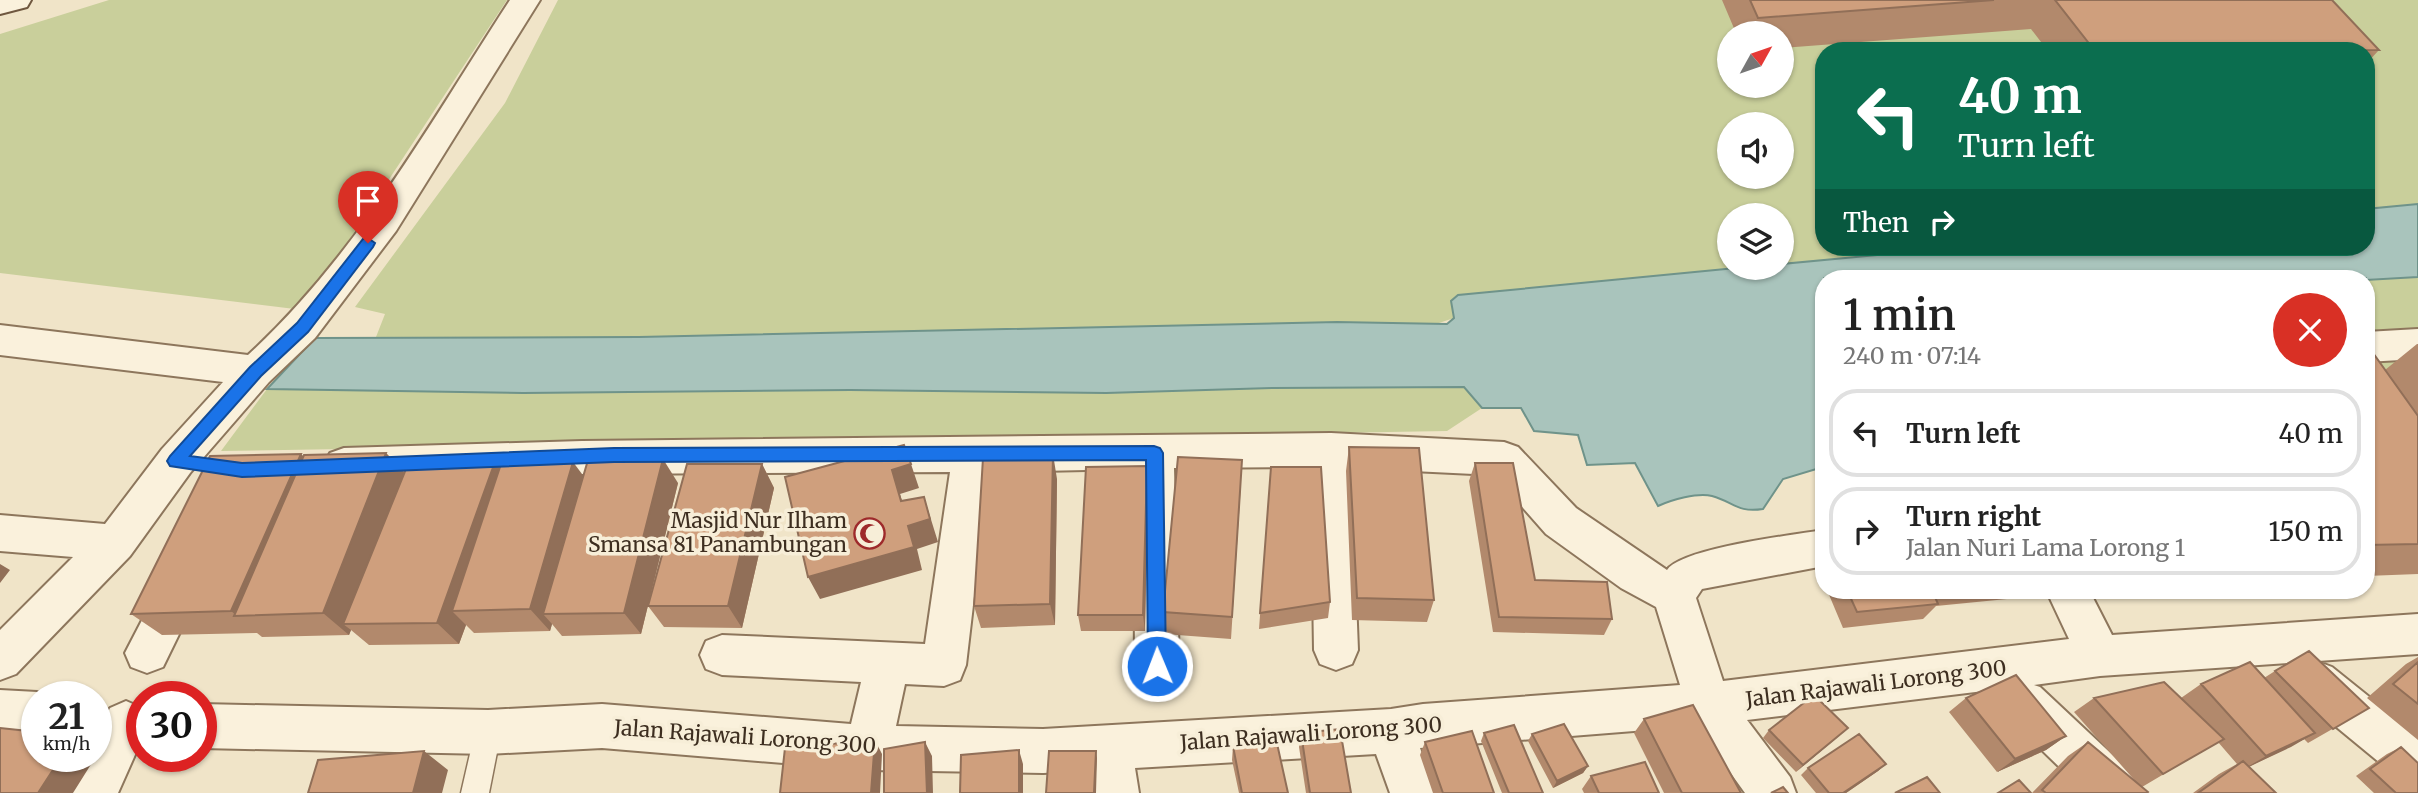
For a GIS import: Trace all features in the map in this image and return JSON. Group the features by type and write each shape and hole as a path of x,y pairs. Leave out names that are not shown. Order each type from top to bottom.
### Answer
{"street":[{"path":"0,5 16,0"},
{"path":"0,660 195,464 256,371 302,328 384,222 525,0"},
{"path":"0,340 256,371"},
{"path":"2375,346 2418,344"},
{"path":"1331,449 1336,650"},
{"path":"307,467 430,478 614,455 1154,453 1331,449 1504,459 1561,521 1636,575 1683,624"},
{"path":"1154,453 1157,666"},
{"path":"599,494 614,455"},
{"path":"722,655 887,670 944,666 968,477"},
{"path":"0,533 115,543"},
{"path":"1773,793 1708,704 1683,624 1687,576 1700,571 1815,550"},
{"path":"147,653 197,555"},
{"path":"2072,599 2098,651"},
{"name":"Jalan Rajawali Lorong 300","path":"217,726 488,732 603,726 870,736 1032,751 1108,748 1391,731 1423,726 1708,704 1991,671 2098,651 2270,646 2418,634"},
{"path":"2270,646 2418,765"},
{"path":"870,736 887,670"},
{"path":"1991,671 2119,793"},
{"path":"0,711 21,713"},
{"path":"94,793 121,722"},
{"path":"1391,731 1413,793"},
{"path":"1108,748 1116,793"}],"lane":[{"path":"474,793 488,732"}],"green space":[{"path":"109,0 507,0 303,310 0,273 0,34"},
{"path":"558,0 2418,0 2418,204 2375,208 2375,42 1815,42 1815,256 1867,256 1794,263 1794,203 1717,203 1717,270 1458,295 1454,318 1436,324 1337,322 639,337 376,337 385,314 355,307 505,103"},
{"path":"2418,277 2418,371 2375,373 2375,279"},
{"path":"1464,387 1482,408 1447,431 221,451 267,389 523,393 850,390 1106,393 1272,388"}],"water":[{"path":"2418,204 2418,277 2375,279 2375,270 1815,270 1815,469 1783,479 1763,509 1754,510 1706,495 1685,497 1658,506 1635,463 1587,465 1578,435 1534,431 1521,408 1482,408 1464,387 1272,388 1106,393 850,390 523,393 267,389 315,338 639,337 1337,322 1447,324 1454,318 1451,301 1458,295 1717,270 1717,280 1794,280 1794,263 1867,256 2375,256 2375,208"}],"building":[{"path":"1750,0 1994,0 1758,18"},
{"path":"2055,0 2332,0 2371,42 2088,42"},
{"path":"2375,356 2418,416 2418,544 2375,545"},
{"name":"Masjid Nur Ilham Smansa 81 Panambungan","path":"904,445 911,464 892,470 901,501 924,497 930,519 908,526 914,547 808,577 785,477"},
{"path":"1349,447 1419,448 1434,600 1357,598"},
{"path":"386,453 323,613 234,616 304,455"},
{"path":"301,454 231,611 131,614 210,456"},
{"path":"1053,454 1050,604 974,606 983,458"},
{"path":"1178,457 1242,460 1232,617 1163,612"},
{"path":"410,459 496,459 437,623 343,624"},
{"path":"663,459 624,613 543,614 588,460"},
{"path":"573,462 530,609 452,611 501,464"},
{"path":"1475,463 1513,463 1535,580 1607,582 1612,619 1499,617"},
{"path":"687,464 762,464 728,606 648,606"},
{"path":"1147,466 1143,615 1078,615 1086,467"},
{"path":"1271,467 1321,467 1330,602 1260,613"},
{"path":"1851,599 1936,599 1938,604 1857,612"},
{"path":"2309,651 2369,708 2333,729 2275,671"},
{"path":"2250,662 2315,733 2266,756 2201,684"},
{"path":"2418,662 2418,704 2393,684"},
{"path":"2016,675 2066,736 2015,759 1966,698"},
{"path":"2164,682 2224,739 2163,774 2094,698"},
{"path":"1814,695 1848,728 1803,765 1769,730"},
{"path":"1693,705 1741,793 1682,793 1644,719"},
{"path":"1564,724 1588,766 1557,781 1532,734"},
{"path":"1514,725 1543,793 1509,793 1484,733"},
{"path":"0,728 21,730 21,772 52,772 38,793 0,793"},
{"path":"1340,729 1351,793 1310,793 1301,733"},
{"path":"1472,731 1494,793 1443,793 1425,742"},
{"path":"1859,734 1886,764 1843,793 1829,793 1808,768"},
{"path":"1276,739 1288,793 1242,793 1233,746"},
{"path":"875,740 871,793 780,793 785,748"},
{"path":"925,742 927,793 884,793 884,749"},
{"path":"2088,742 2148,792 2046,793 2042,790"},
{"path":"2401,747 2418,763 2418,793 2396,793 2370,769"},
{"path":"1019,750 1019,793 960,793 961,755"},
{"path":"424,751 413,793 308,793 318,760"},
{"path":"1049,751 1096,751 1094,793 1046,793"},
{"path":"2243,761 2276,793 2198,793"},
{"path":"1645,762 1659,793 1599,793 1591,776"},
{"path":"1927,777 1940,793 1895,793"},
{"path":"2019,780 2031,793 1998,793"},
{"path":"1783,787 1788,793 1771,793"}],"place":[{"name":"Masjid Nur Ilham Smansa 81 Panambungan","path":"870,533"}],"route":[{"path":"368,243 302,328 256,371 176,461 242,470 614,455 1154,453 1157,666"}]}
